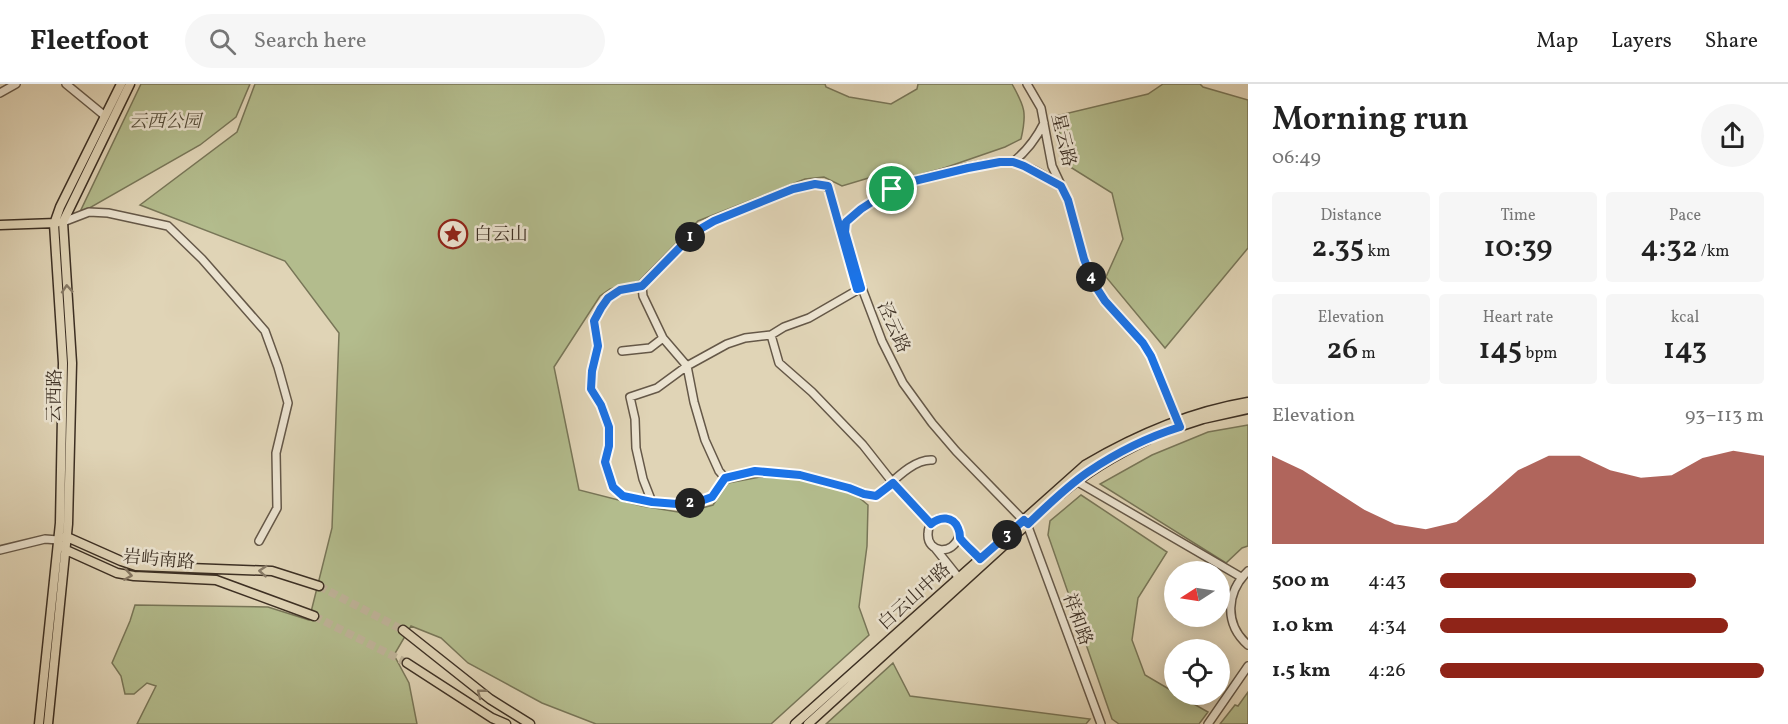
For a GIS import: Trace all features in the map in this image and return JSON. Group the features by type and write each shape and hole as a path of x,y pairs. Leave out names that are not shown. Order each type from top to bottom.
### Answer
{"main road":[{"name":"云西路","path":"39,724 63,538 72,363 58,223 60,207 121,84"},
{"name":"云西路","path":"58,223 130,84"},
{"path":"0,225 58,223"},
{"name":"白云山中路","path":"808,724 1085,465 1114,448 1178,423 1222,407 1248,402"},
{"name":"白云山中路","path":"795,724 980,559 1088,472 1178,423 1248,409"},
{"name":"云西路","path":"48,724 66,550 63,538"},
{"name":"岩屿南路","path":"63,538 136,566 272,571 319,586"},
{"name":"岩屿南路","path":"66,550 117,573 216,580 314,616"},
{"path":"403,630 490,699 530,724"},
{"path":"407,663 492,718 506,724"}],"street":[{"path":"0,93 16,84"},
{"path":"66,84 105,117"},
{"name":"星云路","path":"1026,84 1041,108 1052,166 1068,200 1084,259 1094,284 1105,301 1143,343 1151,356 1178,423"},
{"path":"1013,162 1036,138 1044,123"},
{"name":"泾云路","path":"1026,522 956,451 903,383 859,289 845,232 846,222 861,209 892,189 910,182 1000,162 1013,162 1036,171 1061,186"},
{"path":"652,502 636,448 635,419 630,397 657,388 687,366 727,344 745,338 771,335 784,327 809,318 859,289 828,186 815,184 793,189 753,204 705,226 695,232 642,286 620,290 608,298 601,308 594,321 598,346 592,371 591,389 601,405 609,427 609,446 605,462 613,487 623,496 652,502 677,504 698,502 712,497 725,478 755,471 800,475 876,496 911,466 924,460 932,460"},
{"path":"58,223 88,212 108,213 168,226 202,259 265,331 288,403 276,453 277,508 259,541"},
{"path":"642,286 643,296 663,338 687,366 705,440 719,471 725,478"},
{"path":"771,335 779,363 812,392 856,438 931,524"},
{"path":"622,351 650,348 663,338"},
{"path":"1076,481 1241,577"},
{"path":"935,548 950,549 958,542 957,526 950,519 939,519 931,524 928,534 931,544 959,578"},
{"name":"祥和路","path":"1026,522 1101,724"},
{"path":"959,536 980,559"},
{"path":"0,550 45,539 63,538"},
{"path":"1248,571 1241,577 1233,592 1230,609 1234,626 1248,645"},
{"path":"1208,724 1248,666"}],"green space":[{"name":"云西公园","path":"141,84 250,84 236,117 200,145 79,214"},
{"path":"255,84 825,84 826,87 849,97 891,104 917,89 918,84 1012,84 1024,110 1021,139 1005,147 889,187 882,174 842,186 824,177 805,179 698,221 639,281 610,289 600,296 554,367 579,490 642,506 684,513 713,505 728,483 760,477 797,479 828,485 857,496 868,505 867,546 859,607 869,635 771,724 596,724 542,703 468,663 441,638 411,626 394,655 409,683 417,724 137,724 156,686 147,683 134,694 125,694 121,676 112,663 135,605 268,607 309,620 332,528 339,333 285,261 140,205 237,132"},
{"path":"1163,84 1200,84 1203,87 1248,100 1248,248 1165,348 1106,277 1123,239 1112,193 1067,165 1056,116 1148,94"},
{"path":"1248,425 1248,546 1242,548 1228,561 1223,561 1100,484 1152,455 1208,432"},
{"path":"1081,495 1167,552 1138,598 1132,640 1145,675 1164,686 1164,705 1196,705 1208,712 1199,724 1119,724 1112,719 1048,535 1050,521"},
{"path":"893,663 910,696 1090,719 1086,724 826,724"},
{"path":"1248,692 1248,724 1220,724 1235,705 1238,706"}],"tunnel":[{"path":"319,586 403,630"},
{"path":"314,616 407,663"}],"place":[{"name":"白云山","path":"453,234"}],"route":[{"path":"1000,162 1013,162 1024,166 1061,186 1068,200 1084,259 1094,284 1105,301 1143,343 1151,356 1180,427 1163,432 1122,452 1088,472 1028,524 1024,520 980,559 959,536 954,522 945,518 931,524 893,483 876,496 800,475 755,471 725,478 712,497 698,502 677,504 623,496 613,487 605,462 609,446 609,427 601,405 591,389 592,371 598,346 594,321 608,298 620,290 642,286 695,232 714,221 793,189 815,184 828,186 857,289 861,288 845,232 846,222 861,209 892,189 910,182 1000,162"}]}
